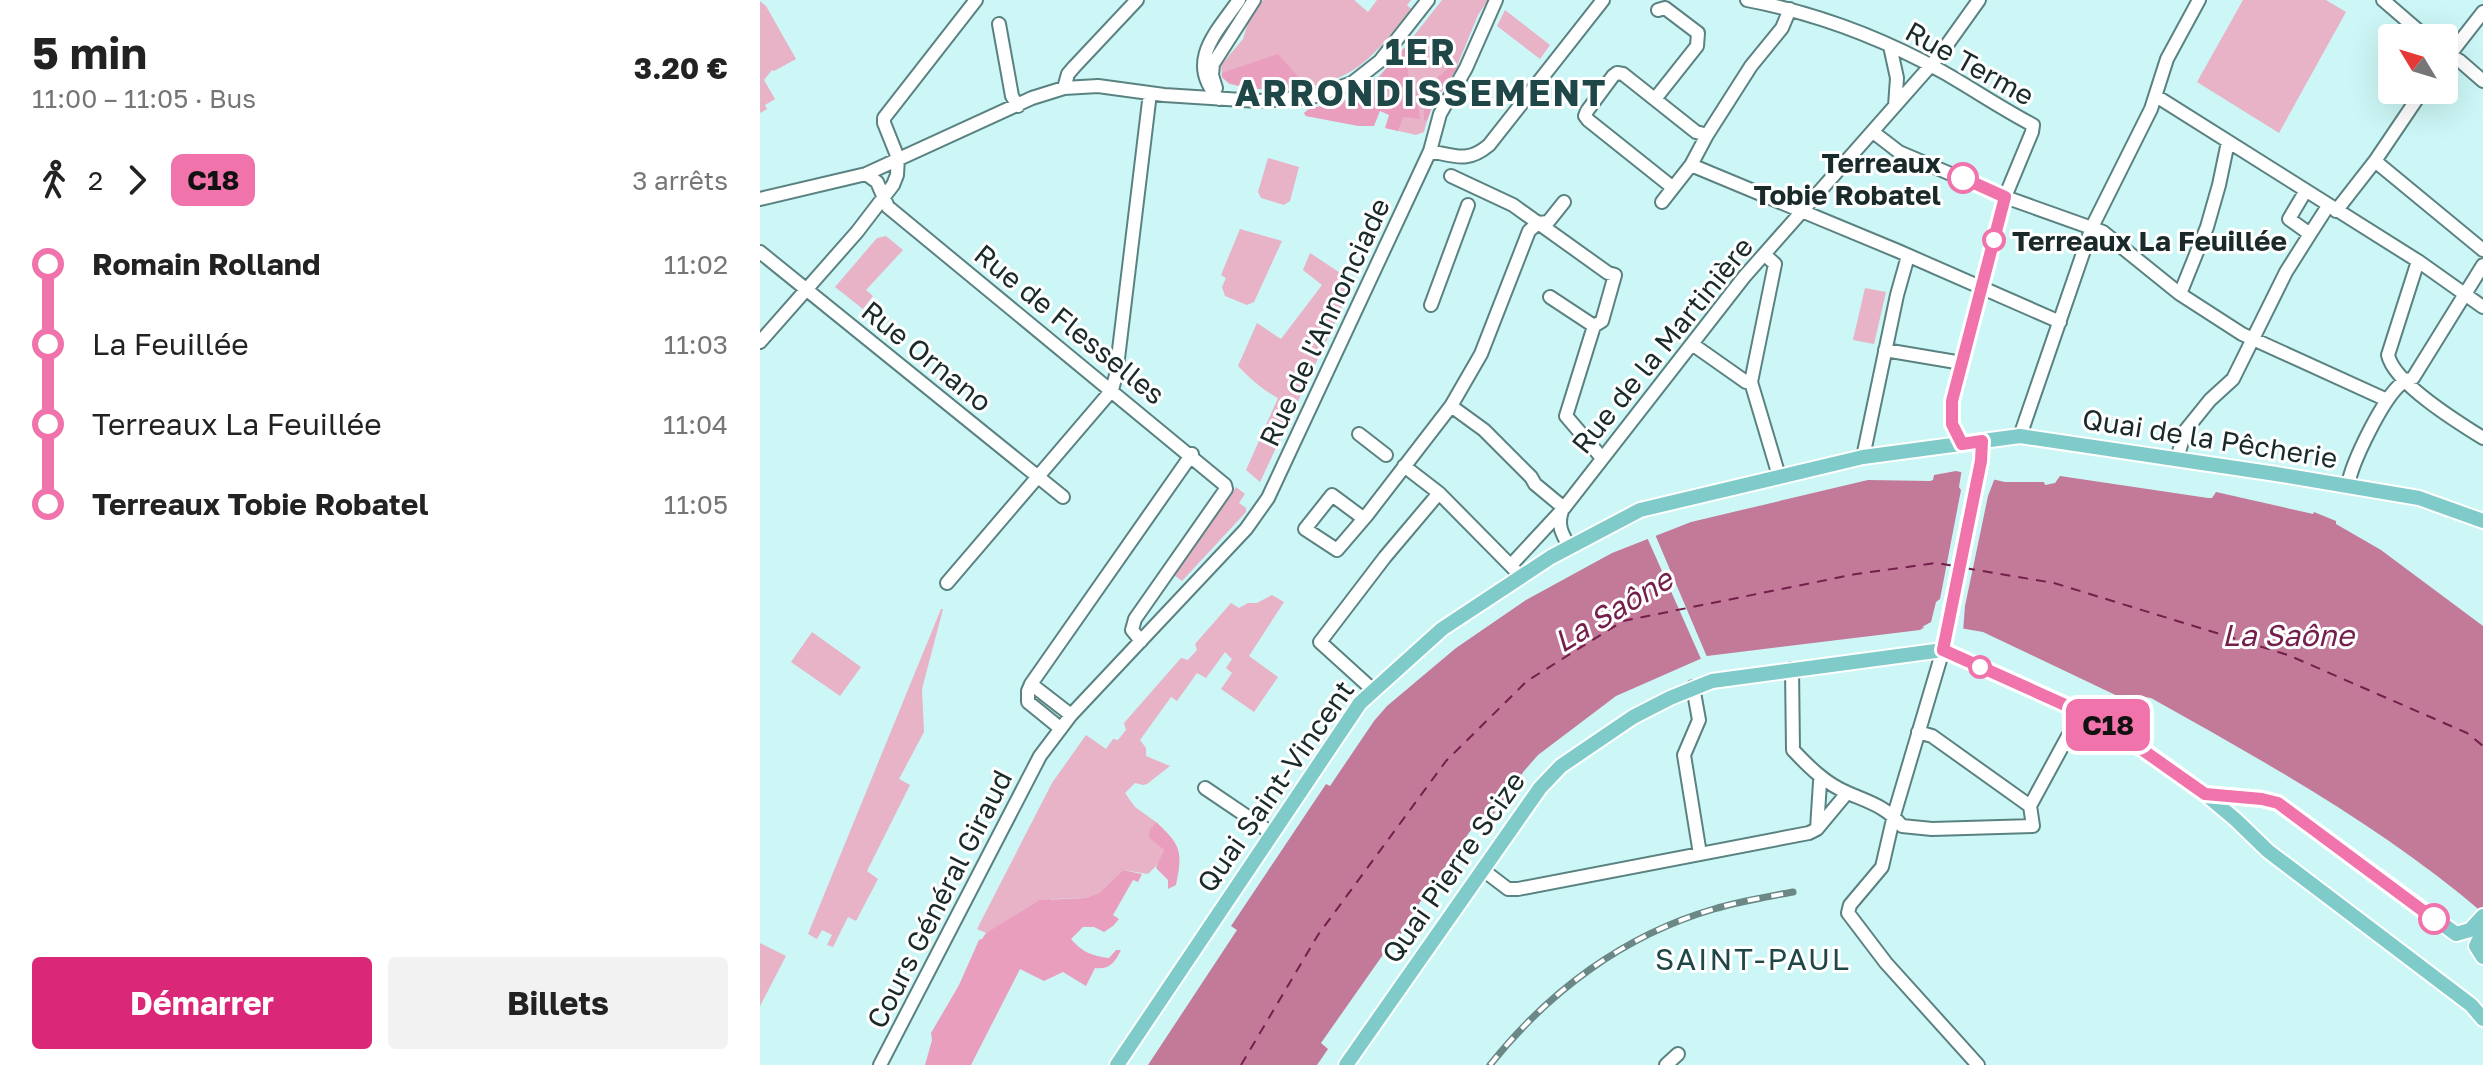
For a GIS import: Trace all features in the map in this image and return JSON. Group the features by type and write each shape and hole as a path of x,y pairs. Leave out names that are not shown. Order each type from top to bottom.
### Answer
{"main road":[{"name":"Quai de la Pêcherie","path":"1962,444 2020,436 2177,459 2422,498 2483,521"},
{"path":"1982,441 1943,650 2118,731 2205,794 2268,851 2471,1005 2483,1019"},
{"name":"Quai Saint-Vincent","path":"1117,1065 1360,703 1442,629 1516,570 1640,510 1863,457 1962,444"},
{"name":"Quai Pierre Scize","path":"1346,1065 1549,776 1633,717 1693,687 1712,681 1943,650"},
{"path":"2205,794 2278,803 2456,934 2470,930 2483,916"},
{"path":"2483,932 2476,946 2483,957"}],"street":[{"path":"760,342 884,198 897,177 898,158 884,118 976,0"},
{"path":"1064,88 1068,74 1137,0"},
{"path":"1219,99 1208,87 1203,61 1207,48 1239,0"},
{"path":"1219,99 1212,75 1213,64 1254,0"},
{"path":"760,199 866,174 1032,98 1064,88 1098,86 1258,101 1312,97 1352,83 1380,61 1428,0"},
{"name":"Rue de l'Annonciade","path":"1141,641 1260,512 1430,151 1440,114 1466,68 1496,0"},
{"path":"1430,151 1465,158 1477,155 1489,145 1603,0"},
{"name":"Rue Terme","path":"1747,0 1790,9 1868,36 1929,65 2033,125 2005,197"},
{"name":"Rue de la Martinière","path":"1564,508 1744,277 1873,132 1979,0"},
{"path":"2020,436 2092,227 2156,96 2167,59 2199,0"},
{"path":"2383,0 2411,24"},
{"path":"1655,99 1697,46 1698,33 1665,8 1658,10"},
{"path":"1662,202 1691,165 1751,66 1782,28 1790,9"},
{"path":"2458,42 2483,12"},
{"path":"999,24 1012,96 1018,106"},
{"path":"1890,46 1897,78 1895,106"},
{"path":"2458,60 2483,81"},
{"path":"1672,187 1585,116 1617,73 1623,74 1696,132 1707,135"},
{"path":"947,583 1112,390 1150,93"},
{"path":"2156,96 2418,261 2483,307"},
{"path":"2177,459 2185,431 2210,400 2233,379 2286,272 2310,234 2375,161 2414,104"},
{"path":"1873,132 1896,151 2005,197 2092,227 2107,235 2180,294 2252,339 2387,400"},
{"path":"2180,294 2207,227 2228,142"},
{"path":"2375,161 2483,250"},
{"path":"1691,165 2060,322"},
{"name":"Rue de Flesselles","path":"866,174 877,182 885,205 1223,481 1226,489 1135,619 1132,630 1141,641"},
{"path":"1451,176 1473,189 1513,205 1615,275 1602,321 1594,326 1566,416 1602,458"},
{"path":"2305,192 2289,219 2310,234"},
{"path":"1962,444 1951,418 1952,401 2005,197"},
{"path":"1363,518 1332,495 1305,527 1306,531 1335,550 1363,518 1451,406 1481,354 1529,231 1538,223 1548,222 1564,202"},
{"path":"1431,305 1468,205"},
{"name":"Rue Ornano","path":"760,252 1063,497"},
{"path":"1765,255 1775,264 1751,382 1779,476"},
{"path":"1863,457 1908,256"},
{"path":"2418,261 2388,355 2390,366 2403,382 2478,435"},
{"path":"2348,485 2352,466 2387,400 2403,382 2413,378 2483,265"},
{"path":"1550,297 1594,326"},
{"path":"1692,344 1746,382 1751,382"},
{"path":"1885,350 1962,363"},
{"path":"1451,406 1484,430 1535,484 1564,508 1559,522 1569,546"},
{"path":"1359,434 1386,455"},
{"path":"1060,728 1028,702 1031,684 1192,454"},
{"path":"1404,466 1439,493 1516,570"},
{"path":"1373,690 1320,642 1439,493"},
{"name":"Quai Saint-Vincent","path":"1516,570 1564,508"},
{"name":"Cours Général Giraud","path":"880,1065 1041,755 1071,715 1141,641"},
{"path":"1943,650 1890,829 1882,867 1850,905 1848,913 1886,963 1978,1065"},
{"path":"1792,669 1793,750 1822,778 1894,815 1902,826 1920,829 2033,826 2030,806 2081,712"},
{"path":"1031,684 1071,715"},
{"path":"1693,687 1699,720 1684,755 1700,854"},
{"path":"1918,732 1932,736 2030,806"},
{"path":"1817,829 1822,778"},
{"path":"1205,788 1273,834"},
{"path":"1483,870 1508,889 1518,889 1809,833 1817,829 1847,793"},
{"path":"1666,1065 1678,1054"}],"shaded area":[{"path":"1263,0 1354,0 1368,12 1377,0 1411,0 1407,5 1411,9 1375,52 1343,76 1307,88 1288,90 1229,84 1222,77 1221,65 1243,39 1249,19"},
{"path":"1442,0 1488,0 1478,15 1455,71 1430,109 1424,132 1416,135 1386,128 1390,115 1379,110 1368,124 1359,126 1306,116 1304,113 1308,109 1340,103 1379,76"},
{"path":"2243,0 2326,0 2346,12 2279,133 2197,82"},
{"path":"760,1 766,6 796,59 772,70 764,80 775,99 765,105 767,109 760,113"},
{"path":"1505,10 1550,45 1540,59 1497,26"},
{"path":"1404,48 1413,53 1408,71 1409,85 1377,94 1382,74"},
{"path":"1278,54 1307,87 1275,90 1249,88 1222,77 1222,73"},
{"path":"1454,63 1458,65 1455,71 1434,102 1427,121 1424,120 1421,85 1437,78"},
{"path":"1416,85 1420,119 1403,117 1398,131 1385,128 1389,115 1380,111 1374,126 1359,126 1306,116 1304,113 1322,106 1378,99"},
{"path":"1268,158 1299,167 1290,201 1284,205 1261,198 1258,192"},
{"path":"1240,229 1282,241 1254,302 1247,305 1225,296 1222,287 1226,278 1221,275"},
{"path":"886,236 903,250 866,290 873,296 863,309 835,287 877,238"},
{"path":"1310,253 1354,282 1260,482 1246,470 1278,398 1238,366 1257,323 1281,339 1322,285 1303,270"},
{"path":"1865,288 1886,292 1874,344 1853,340"},
{"path":"1236,487 1245,494 1239,503 1246,508 1246,512 1182,581 1174,575"},
{"path":"1272,595 1284,602 1249,656 1278,677 1254,712 1221,689 1232,673 1226,668 1232,659 1225,652 1206,678 1197,673 1177,701 1171,697 1140,740 1146,748 1146,756 1170,766 1147,784 1135,783 1125,793 1135,807 1156,822 1150,829 1164,850 1160,862 1148,874 1123,870 1099,893 1086,898 1052,899 986,933 977,929 1052,783 1086,735 1106,749 1113,739 1118,740 1126,730 1124,723 1181,658 1188,660 1197,650 1195,644 1231,603 1239,608"},
{"path":"941,609 922,689 924,732 899,779 910,785 867,871 878,879 856,921 848,917 833,947 827,945 832,935 822,930 817,939 808,934"},
{"path":"812,632 861,667 840,696 791,662"},
{"path":"1156,822 1178,849 1176,885 1168,889 1168,880 1156,868 1164,850 1149,837 1150,829"},
{"path":"1123,870 1142,874 1138,882 1133,880 1113,915 1119,919 1104,932 1094,927 1083,927 1071,939 1083,950 1097,956 1109,958 1116,950 1121,950 1111,964 1105,968 1095,968 1086,986 1063,972 1044,981 1020,969 971,1065 925,1065 931,1033 959,985 979,940 986,933 1040,900 1086,898 1099,893"},
{"path":"760,943 786,956 760,1006"}],"water":[{"name":"La Saône","path":"1956,471 2005,482 2044,482 2045,485 2055,483 2060,476 2208,498 2216,492 2314,512 2336,521 2336,524 2381,550 2483,626 2483,913 2364,824 2280,771 2151,698 2128,701 1983,632 1931,623 1920,630 1707,656 1616,696 1538,755 1486,825 1478,820 1404,925 1397,940 1394,939 1321,1043 1328,1049 1317,1065 1148,1065 1237,930 1231,926 1326,784 1330,786 1387,706 1456,648 1526,600 1612,553 1691,522 1868,480 1930,481 1934,475"}],"pier":[{"path":"1962,468 1996,475 1988,496 1965,606 1963,632 1922,627 1931,622 1936,602 1940,599 1961,490"},
{"path":"1654,532 1707,657 1701,659 1646,535"}],"ferry route":[{"path":"1241,1065 1318,935 1446,761 1527,681 1623,621 1856,574 1936,563 1955,566"},
{"path":"1965,568 2054,583 2288,655 2467,733 2483,746"}],"railway":[{"path":"1490,1065 1537,1013 1563,990 1619,951 1681,920 1744,901 1793,892"}],"bus line":[{"name":"C18","path":"1963,178 2005,197 1952,401 1952,424 1962,444 1982,441 1981,461 1943,650 2103,722 2205,794 2278,803 2434,919"}],"place":[{"name":"Terreaux Tobie Robatel","path":"1963,178"},
{"name":"Terreaux La Feuillée","path":"1994,240"}],"district":[{"name":"1ER ARRONDISSEMENT","path":"1421,72"},
{"name":"SAINT-PAUL","path":"1753,959"}]}
